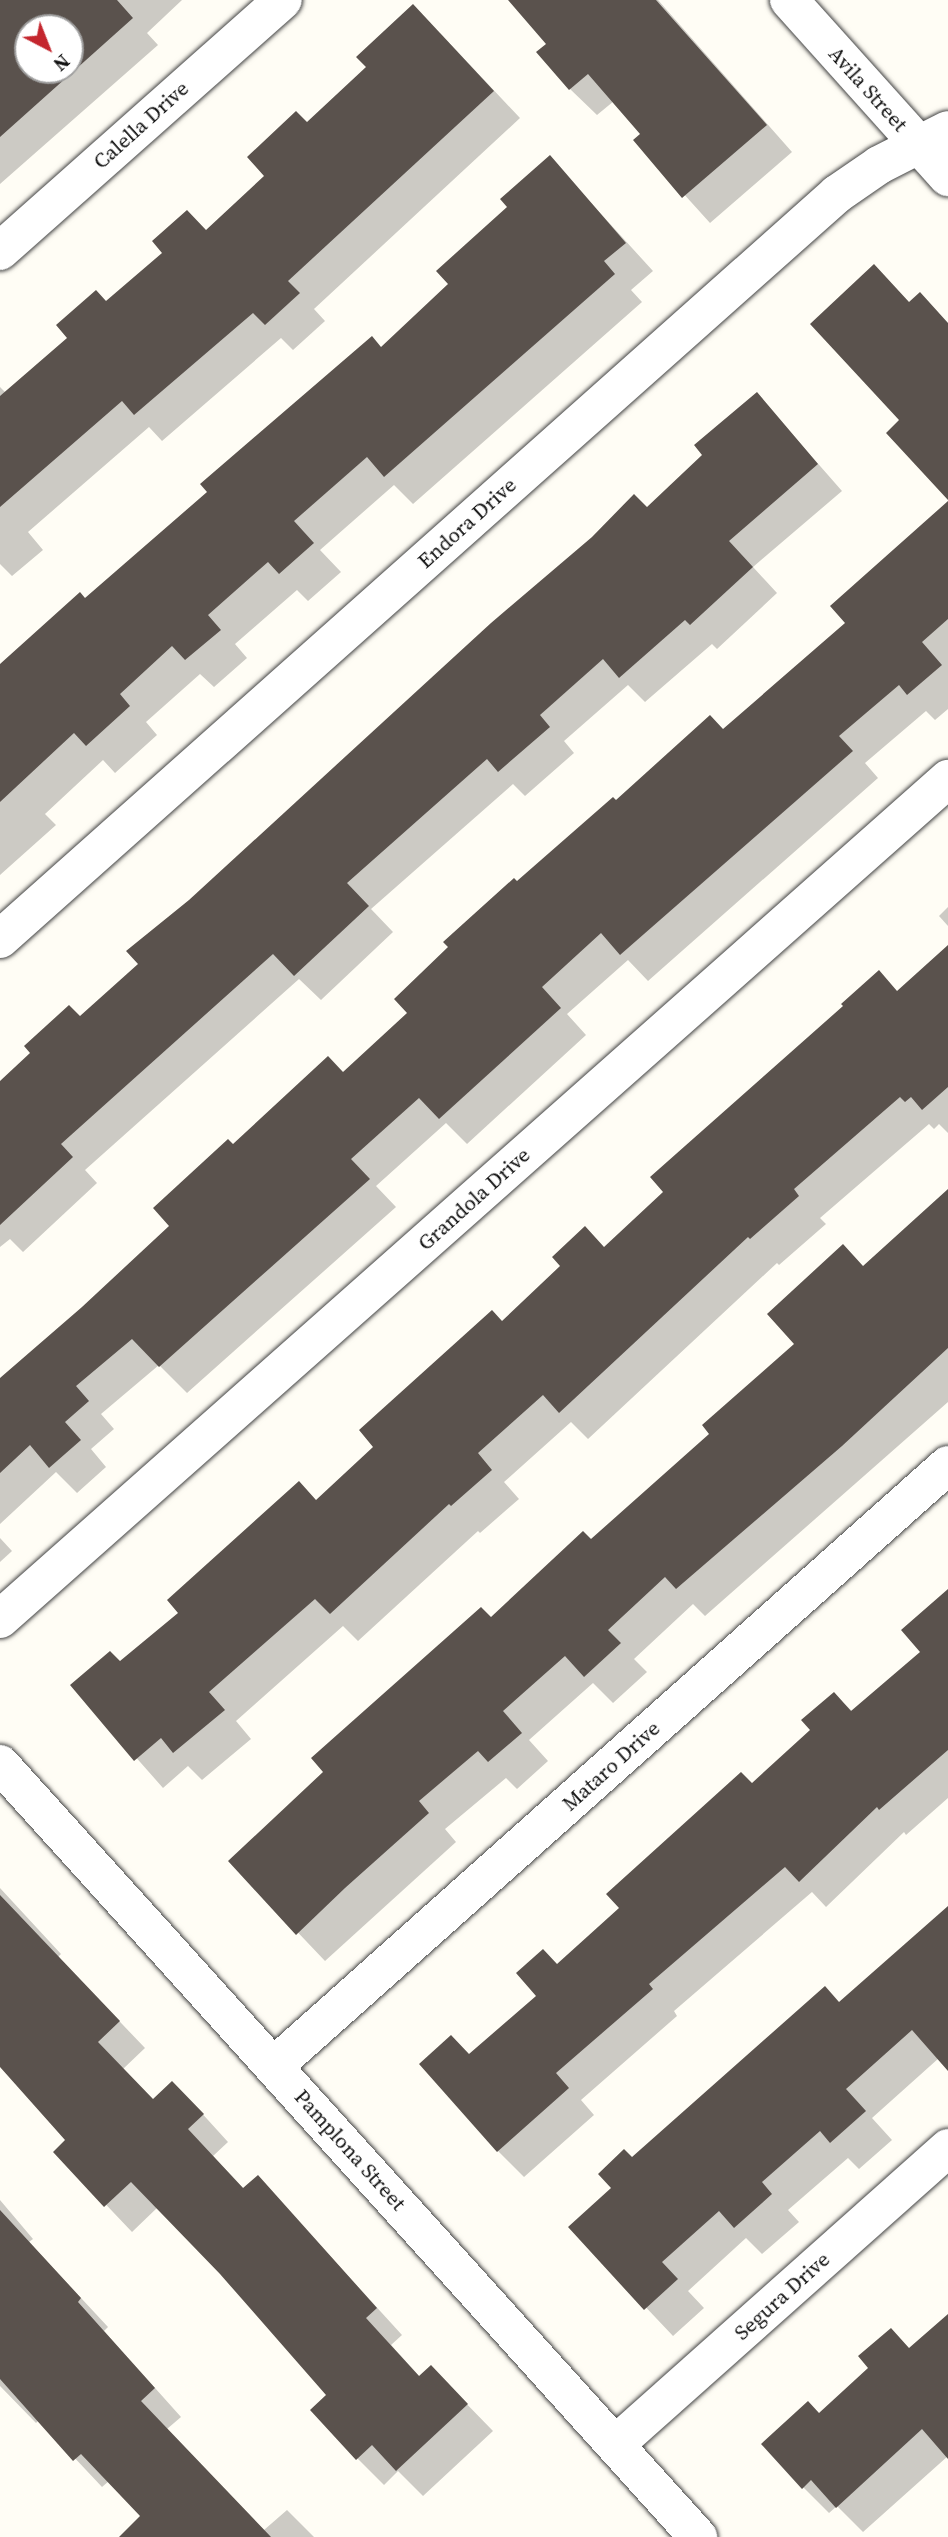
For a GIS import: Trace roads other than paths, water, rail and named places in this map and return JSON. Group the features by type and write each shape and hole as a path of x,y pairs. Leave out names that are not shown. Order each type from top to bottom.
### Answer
{"street":[{"name":"Calella Drive","path":"0,251 283,0"},
{"name":"Avila Street","path":"789,0 933,136 948,177"},
{"name":"Endora Drive","path":"0,939 837,194 933,136"},
{"name":"Grandola Drive","path":"0,1619 948,779"},
{"name":"Mataro Drive","path":"274,2066 948,1465"},
{"name":"Pamplona Street","path":"0,1764 698,2537"},
{"name":"Segura Drive","path":"616,2444 948,2148"}]}
